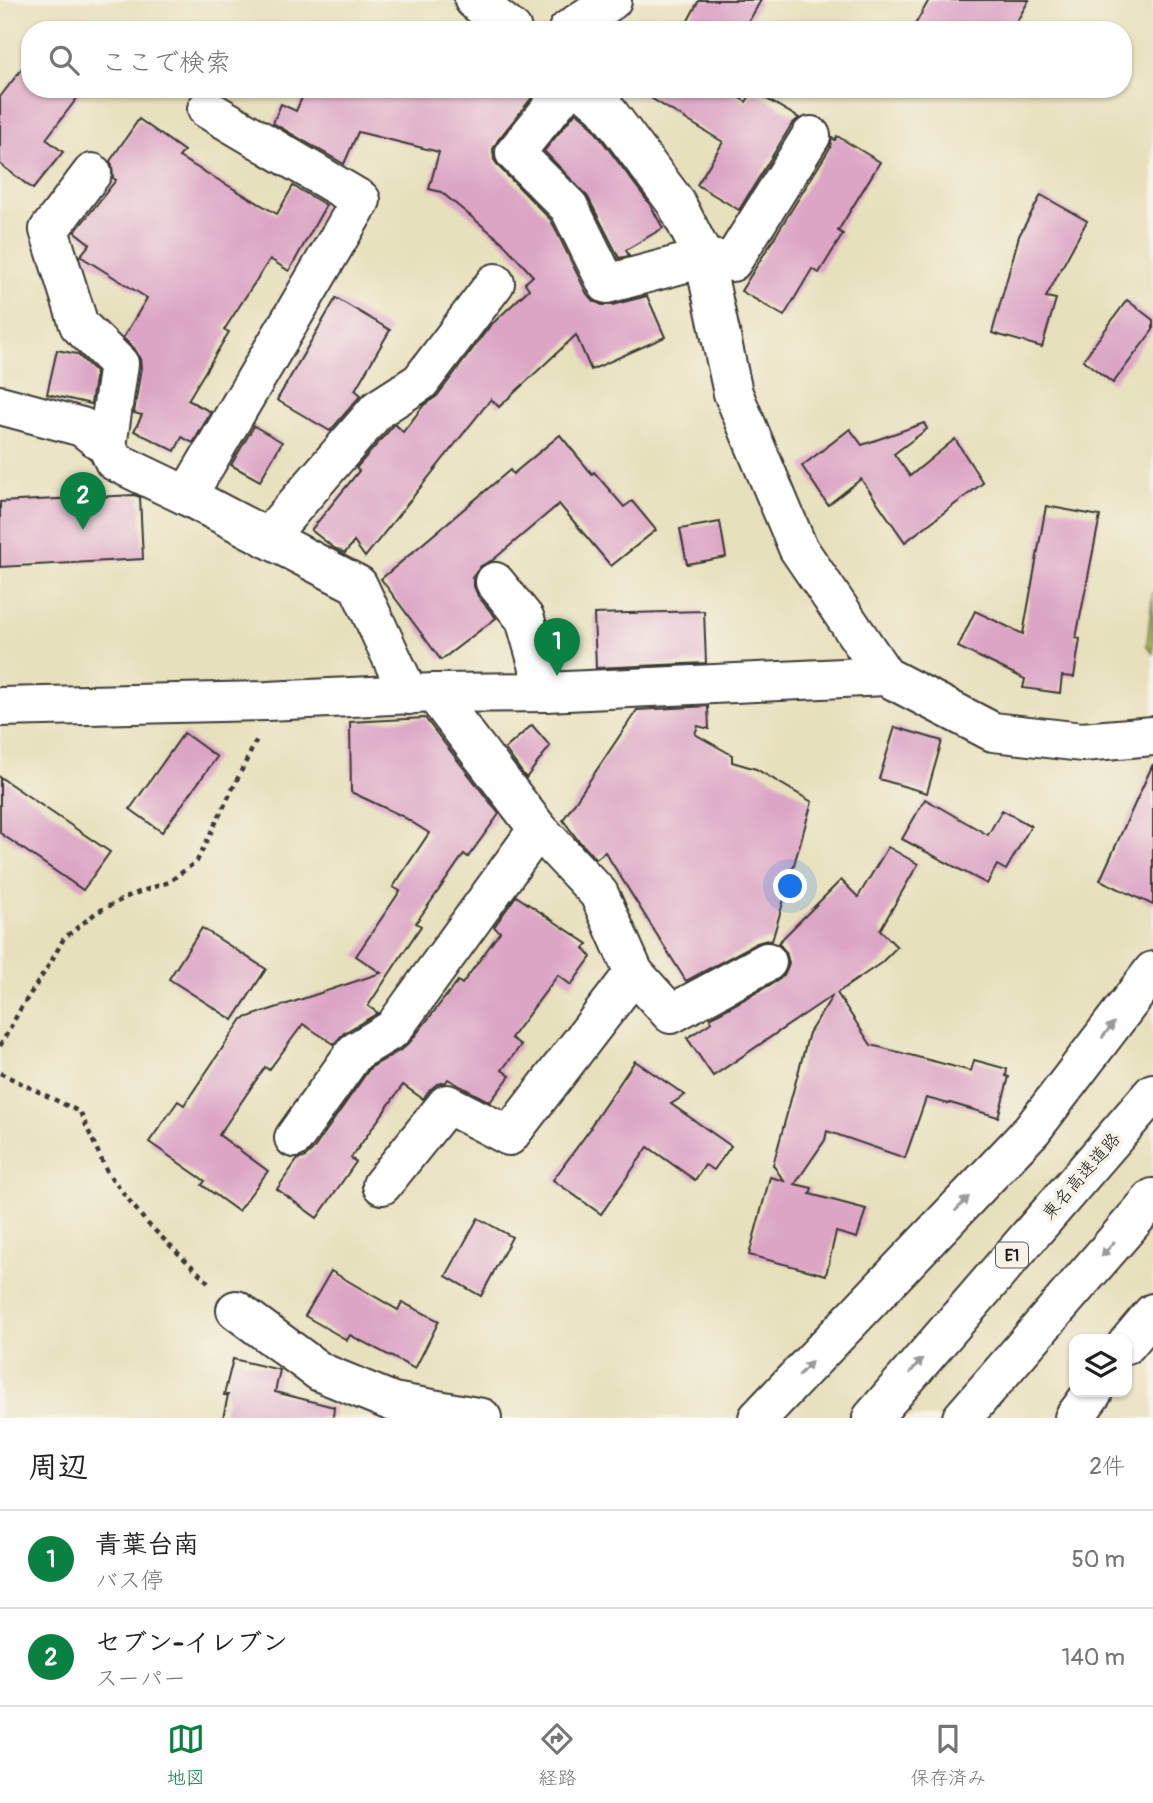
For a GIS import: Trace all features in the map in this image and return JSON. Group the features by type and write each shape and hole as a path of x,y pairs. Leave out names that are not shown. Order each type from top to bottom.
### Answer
{"main road":[{"path":"474,0 501,21"},
{"path":"581,21 612,0"},
{"path":"560,98 515,153 569,207 607,284 704,257 732,262 811,136"},
{"path":"594,98 604,107 676,203 704,257 733,393 799,548 885,676 993,732 1082,742 1153,736"},
{"path":"187,496 361,200 206,109"},
{"path":"92,173 49,230 79,326 119,364 107,446"},
{"path":"267,538 378,409 420,382 495,283"},
{"path":"0,405 82,428 107,446 114,461 358,585 421,694 598,894 634,973 671,1014 767,962"},
{"path":"495,582 525,619 546,692"},
{"path":"0,708 546,692 885,676"},
{"path":"294,1138 355,1052 393,1029 538,829"},
{"path":"758,1418 1032,1129 1153,971"},
{"path":"382,1185 447,1104 509,1136 634,973"},
{"name":"東名高速道路","path":"872,1418 1153,1093"},
{"path":"962,1418 1153,1198"},
{"path":"236,1310 320,1372 393,1402 482,1418"},
{"path":"1132,1338 1153,1313"},
{"path":"1074,1418 1089,1397"}],"path":[{"path":"0,1046 64,938 97,912 131,895 169,882 197,861 258,737 267,701"},
{"path":"0,1073 80,1112 107,1172 130,1202 146,1222 236,1310"}],"green space":[{"path":"1153,591 1153,653 1147,646"}],"building":[{"path":"699,0 761,0 749,21 688,21"},
{"path":"929,0 1029,0 1017,21 917,21"},
{"path":"21,70 21,98 77,98 46,139 63,152 33,189 0,164 0,97"},
{"path":"302,98 531,98 498,140 493,149 494,160 551,220 587,294 593,301 612,305 647,296 665,337 591,370 576,335 499,407 491,399 365,557 354,542 345,553 311,530 359,471 356,468 395,424 403,432 424,405 437,396 490,326 529,289 525,283 533,276 501,241 441,192 429,189 439,152 358,132 344,164 273,123 281,104 296,111"},
{"path":"651,98 740,98 746,102 749,98 765,98 799,118 792,124 739,210 697,185 723,142"},
{"path":"576,112 588,122 649,203 663,228 626,250 629,256 619,258 588,197 544,151"},
{"path":"139,119 184,151 179,157 277,214 293,186 326,205 289,271 270,259 224,330 229,332 188,400 211,412 193,443 182,437 175,451 134,431 142,415 134,413 140,358 123,338 147,298 80,256 90,244 75,232 116,180 113,178 110,161"},
{"path":"837,136 880,162 838,231 843,234 819,273 812,269 784,316 741,291 830,148 832,138 835,140"},
{"path":"1041,195 1087,221 1046,297 1056,299 1042,347 992,333 1019,236"},
{"path":"336,298 390,330 355,390 361,395 330,431 277,400"},
{"path":"1127,300 1153,320 1153,330 1113,383 1083,360"},
{"path":"57,350 77,354 96,372 91,404 47,394"},
{"path":"924,423 927,429 894,454 910,476 955,439 983,483 905,542 861,479 828,505 802,466 850,429 862,445"},
{"path":"254,426 282,442 260,481 231,465"},
{"path":"560,435 624,507 632,501 656,530 611,566 559,504 493,560 481,566 472,578 474,586 478,596 496,618 441,660 381,579 510,470 513,474"},
{"path":"134,495 140,497 143,559 0,567 0,502"},
{"path":"1046,506 1100,516 1076,638 1080,639 1074,677 1062,676 1060,693 1023,688 1025,679 958,647 975,611 1023,634"},
{"path":"720,522 726,557 687,564 680,529"},
{"path":"704,611 706,663 596,668 594,614"},
{"path":"708,706 709,729 698,726 695,734 732,755 732,762 756,769 812,802 772,941 757,943 686,981 605,852 596,859 563,820 637,710"},
{"path":"425,718 499,814 468,857 464,854 416,923 421,926 368,1006 378,1013 344,1033 334,1044 303,1024 269,1070 265,1067 219,1135 268,1171 238,1211 202,1185 205,1181 149,1142 178,1101 184,1105 242,1019 381,973 356,956 400,891 393,887 429,833 402,816 351,792 350,722"},
{"path":"532,725 550,746 526,778 505,749"},
{"path":"895,727 942,741 927,793 879,779"},
{"path":"184,733 217,757 162,832 130,809"},
{"path":"1153,764 1153,905 1100,880"},
{"path":"0,777 110,852 83,890 0,833"},
{"path":"925,799 988,835 1002,810 1031,826 1006,870 997,865 987,884 902,839"},
{"path":"888,847 918,864 880,930 897,947 881,963 837,993 871,1045 971,1071 974,1060 1007,1069 1006,1076 1009,1077 998,1117 926,1098 905,1158 827,1131 825,1140 795,1184 812,1188 810,1194 866,1209 857,1238 836,1232 826,1275 749,1255 770,1177 784,1181 773,1165 809,1033 833,995 713,1076 687,1038 712,1022 710,1018 785,974 789,963 786,952 778,943 841,880 858,897"},
{"path":"516,896 588,944 584,948 591,957 571,985 558,975 511,1038 521,1045 502,1070 510,1076 490,1102 448,1079 437,1084 423,1099 403,1085 351,1158 356,1162 317,1218 277,1189 298,1159 304,1158 312,1151 370,1068 404,1048 458,981 462,984 500,932 494,927"},
{"path":"202,928 266,969 233,1020 169,979"},
{"path":"635,1061 685,1095 671,1104 731,1146 714,1170 705,1165 695,1180 648,1147 601,1214 553,1180"},
{"path":"478,1218 512,1237 481,1296 446,1276"},
{"path":"331,1271 398,1310 402,1302 439,1321 415,1369 350,1335 347,1340 305,1316"},
{"path":"233,1359 280,1370 275,1392 334,1407 333,1418 223,1418 228,1395 224,1395"}],"place":[{"name":"セブン-イレブン","path":"83,530"},
{"name":"青葉台南","path":"557,676"}]}
